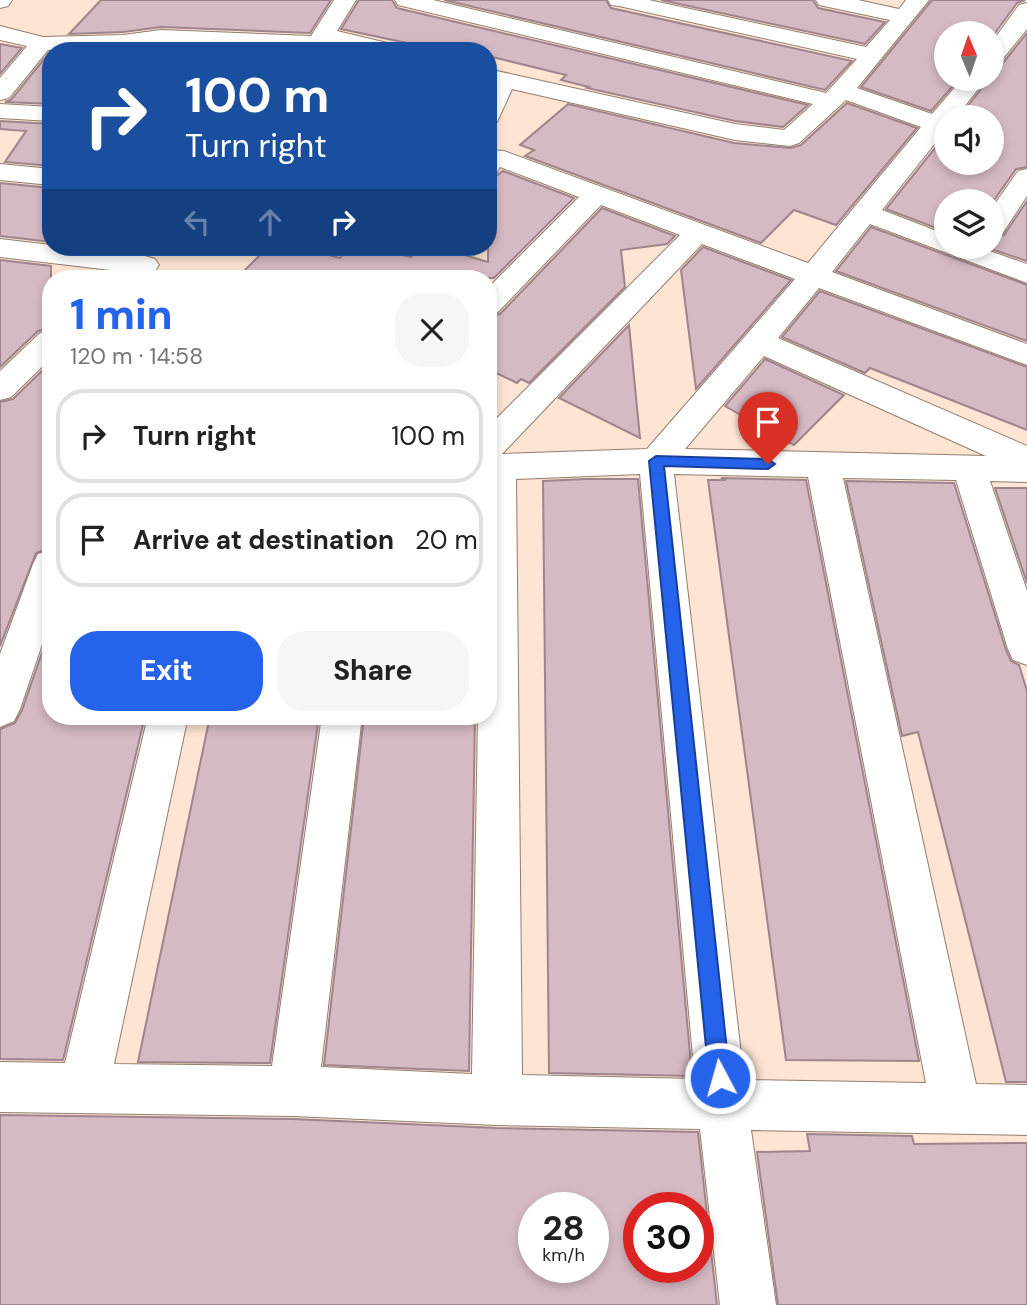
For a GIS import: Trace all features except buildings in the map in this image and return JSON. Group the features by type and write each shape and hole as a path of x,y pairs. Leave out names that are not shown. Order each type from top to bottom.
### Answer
{"street":[{"path":"319,42 345,0"},
{"path":"406,0 836,96 934,123"},
{"path":"619,0 871,55"},
{"path":"827,0 910,8"},
{"path":"497,78 735,132 785,138 795,136 836,96 910,8"},
{"path":"1004,44 1023,23"},
{"path":"0,33 25,37 41,44 0,93"},
{"path":"75,42 161,37 292,42"},
{"path":"952,105 964,91"},
{"path":"0,111 42,113"},
{"path":"748,1305 722,1105 656,461 759,342 934,126"},
{"path":"497,159 598,193 1027,355"},
{"path":"0,172 42,176"},
{"path":"1004,211 1027,177"},
{"path":"497,296 598,193"},
{"path":"863,212 934,240"},
{"path":"497,455 698,232"},
{"path":"0,248 42,252"},
{"path":"78,256 147,263"},
{"path":"990,259 1027,274"},
{"path":"759,342 1027,460"},
{"path":"0,389 42,349"},
{"path":"497,461 656,461 1027,469"},
{"path":"823,465 956,1107"},
{"path":"969,468 1027,649"},
{"path":"0,709 42,590"},
{"path":"84,1088 166,725"},
{"path":"293,1091 341,725"},
{"path":"494,725 497,1100"},
{"path":"0,1087 293,1091 497,1100 1027,1110"}],"route":[{"path":"720,1078 656,461 768,464"}]}
